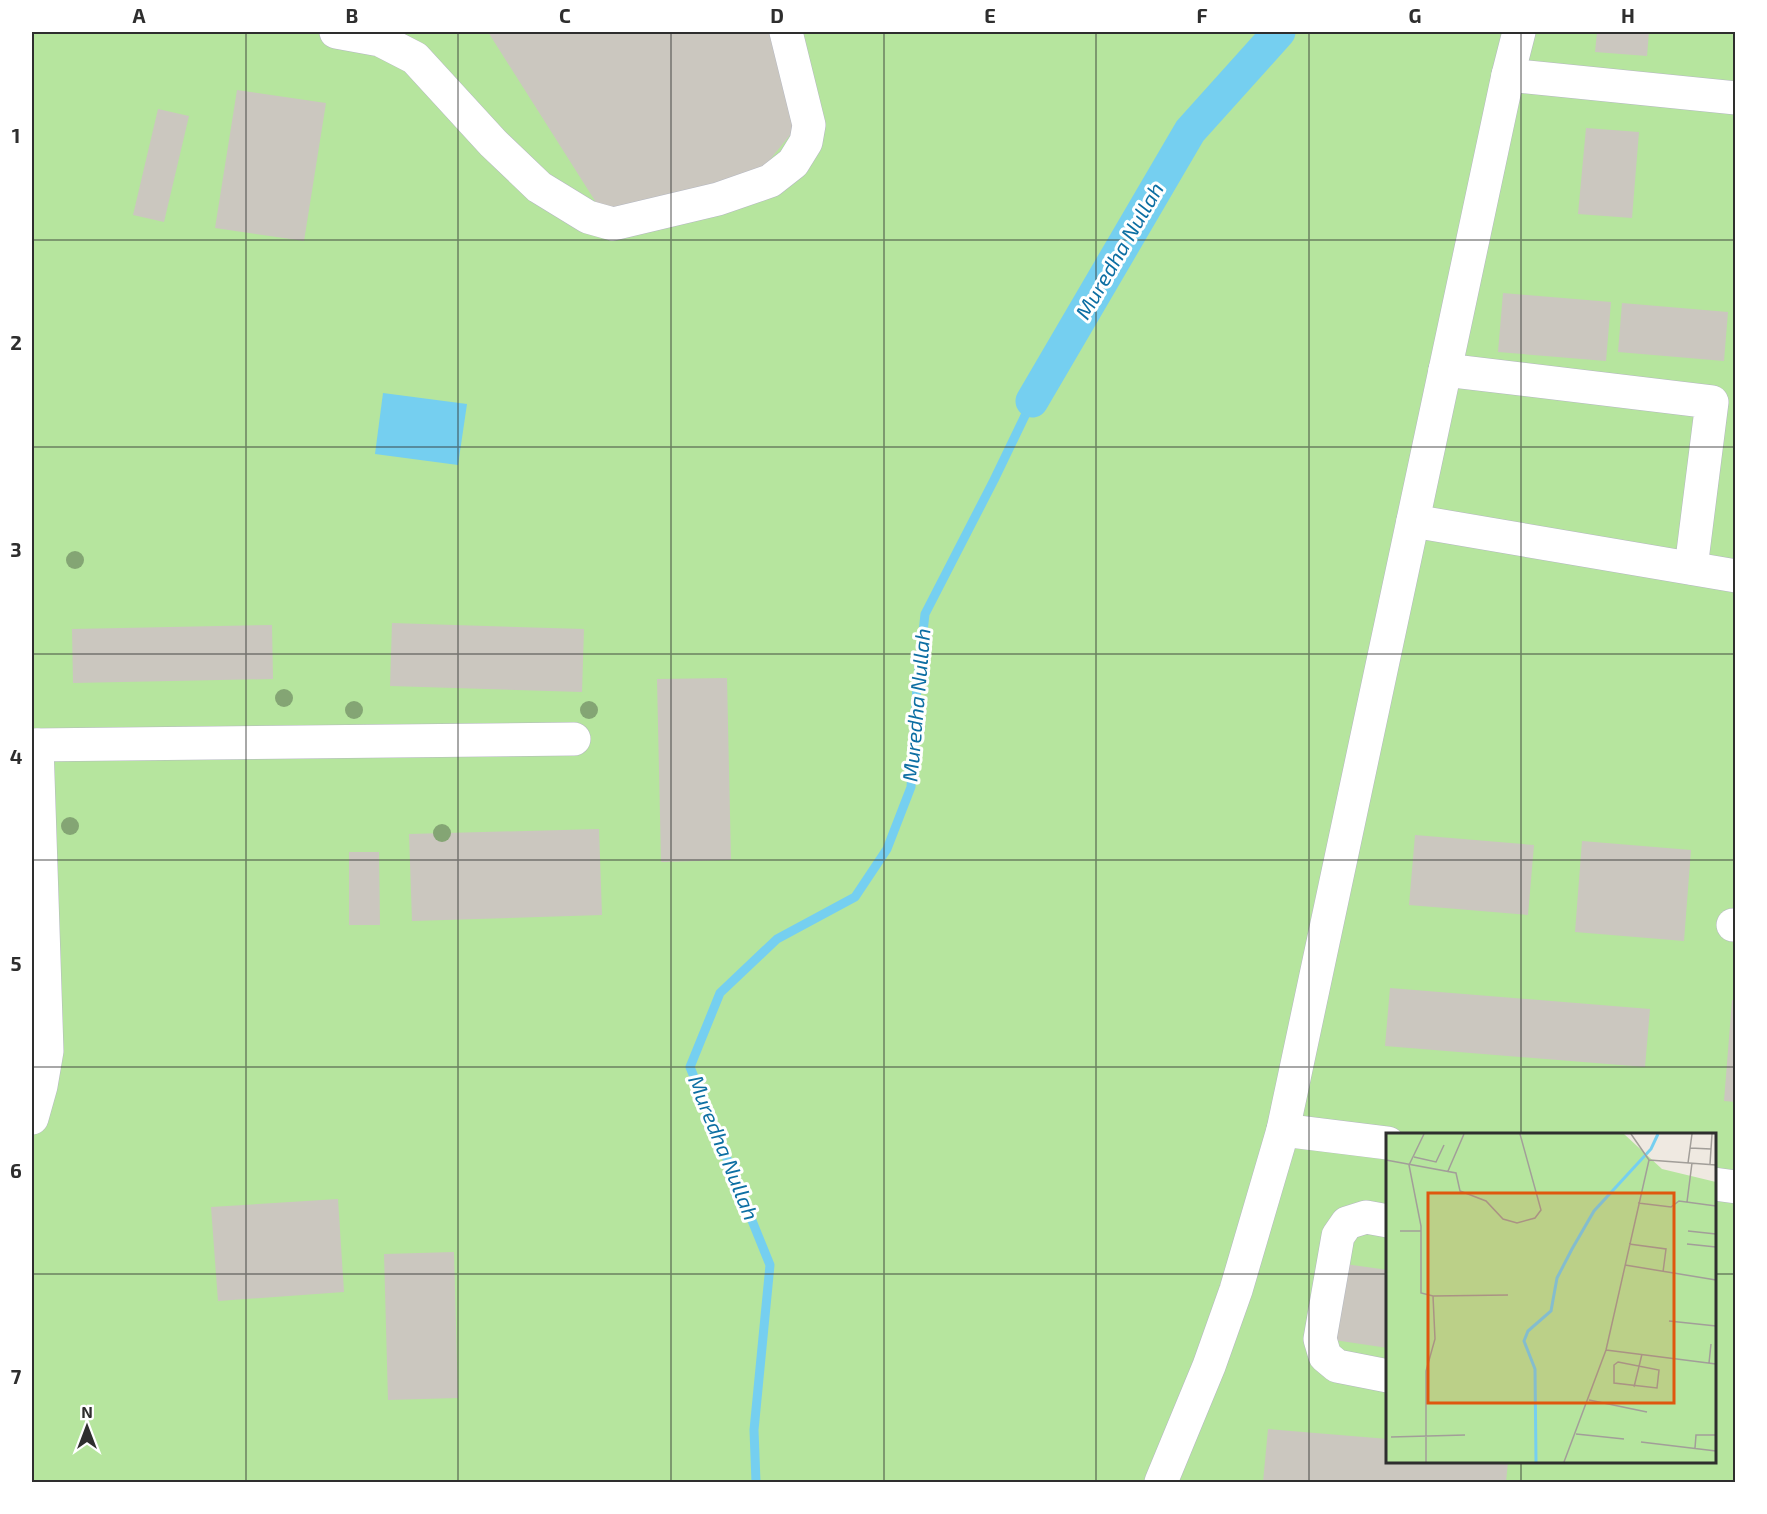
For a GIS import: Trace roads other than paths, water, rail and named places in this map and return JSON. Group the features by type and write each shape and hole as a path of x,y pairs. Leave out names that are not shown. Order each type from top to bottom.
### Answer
{"street":[{"path":"336,32 380,40 415,58 493,143 539,187 588,217 613,224 718,199 770,181 793,163 806,142 809,125 786,32"},
{"path":"1161,1482 1209,1366 1236,1290 1283,1130 1519,32"},
{"path":"1508,75 1736,98"},
{"path":"1445,370 1712,402 1691,568"},
{"path":"1413,520 1736,576"},
{"path":"32,1118 47,1051 34,745 574,739"},
{"path":"1283,1130 1386,1143"},
{"path":"1716,1184 1736,1186"},
{"path":"1386,1221 1366,1218 1347,1223 1338,1236 1320,1340 1325,1356 1337,1366 1386,1376"}],"water":[{"path":"383,393 467,404 458,465 375,454"}],"waterway":[{"name":"Muredha Nullah","path":"1032,401 1190,131 1279,32"},
{"name":"Muredha Nullah","path":"756,1482 754,1430 770,1265 690,1067 720,993 777,939 855,897 887,849 911,787 917,686 925,614 1032,401"}]}
